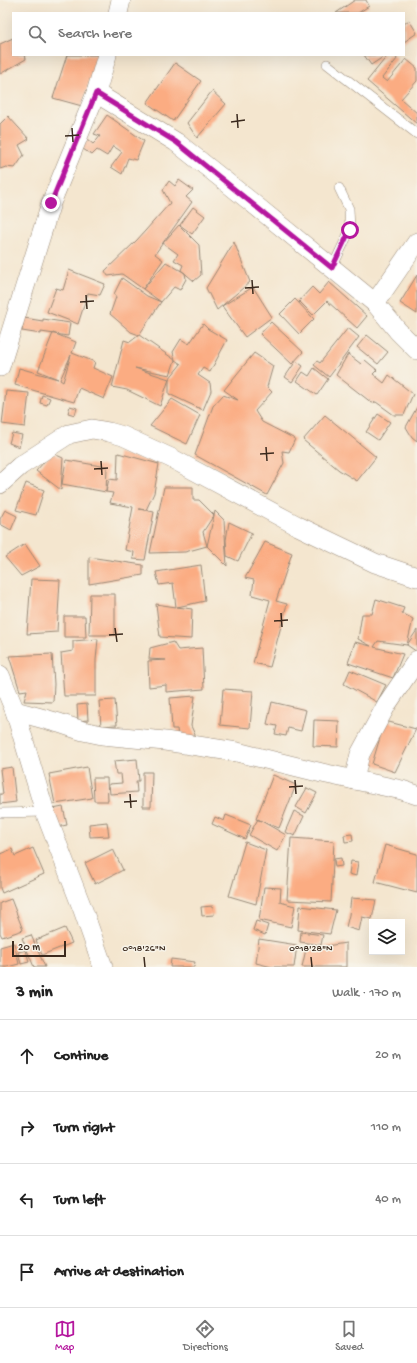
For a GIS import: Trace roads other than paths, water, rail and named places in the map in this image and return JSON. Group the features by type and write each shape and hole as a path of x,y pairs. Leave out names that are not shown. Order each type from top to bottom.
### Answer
{"street":[{"path":"118,12 121,0"},
{"path":"0,367 51,203 96,93 107,56"},
{"path":"96,93 176,142 375,303 398,331 417,350"},
{"path":"375,303 417,242"},
{"path":"0,484 20,466 70,434 92,429 110,432 123,436 171,458 298,526 375,563 417,577"},
{"path":"354,780 360,754 387,704 417,660"},
{"path":"0,675 15,711 45,812 83,910 103,967"},
{"path":"15,711 96,734 165,741 237,752 402,790 417,795"}],"lane":[{"path":"327,64 417,134"},
{"path":"332,268 350,230 349,209 339,188"},
{"path":"0,813 45,812"}]}
